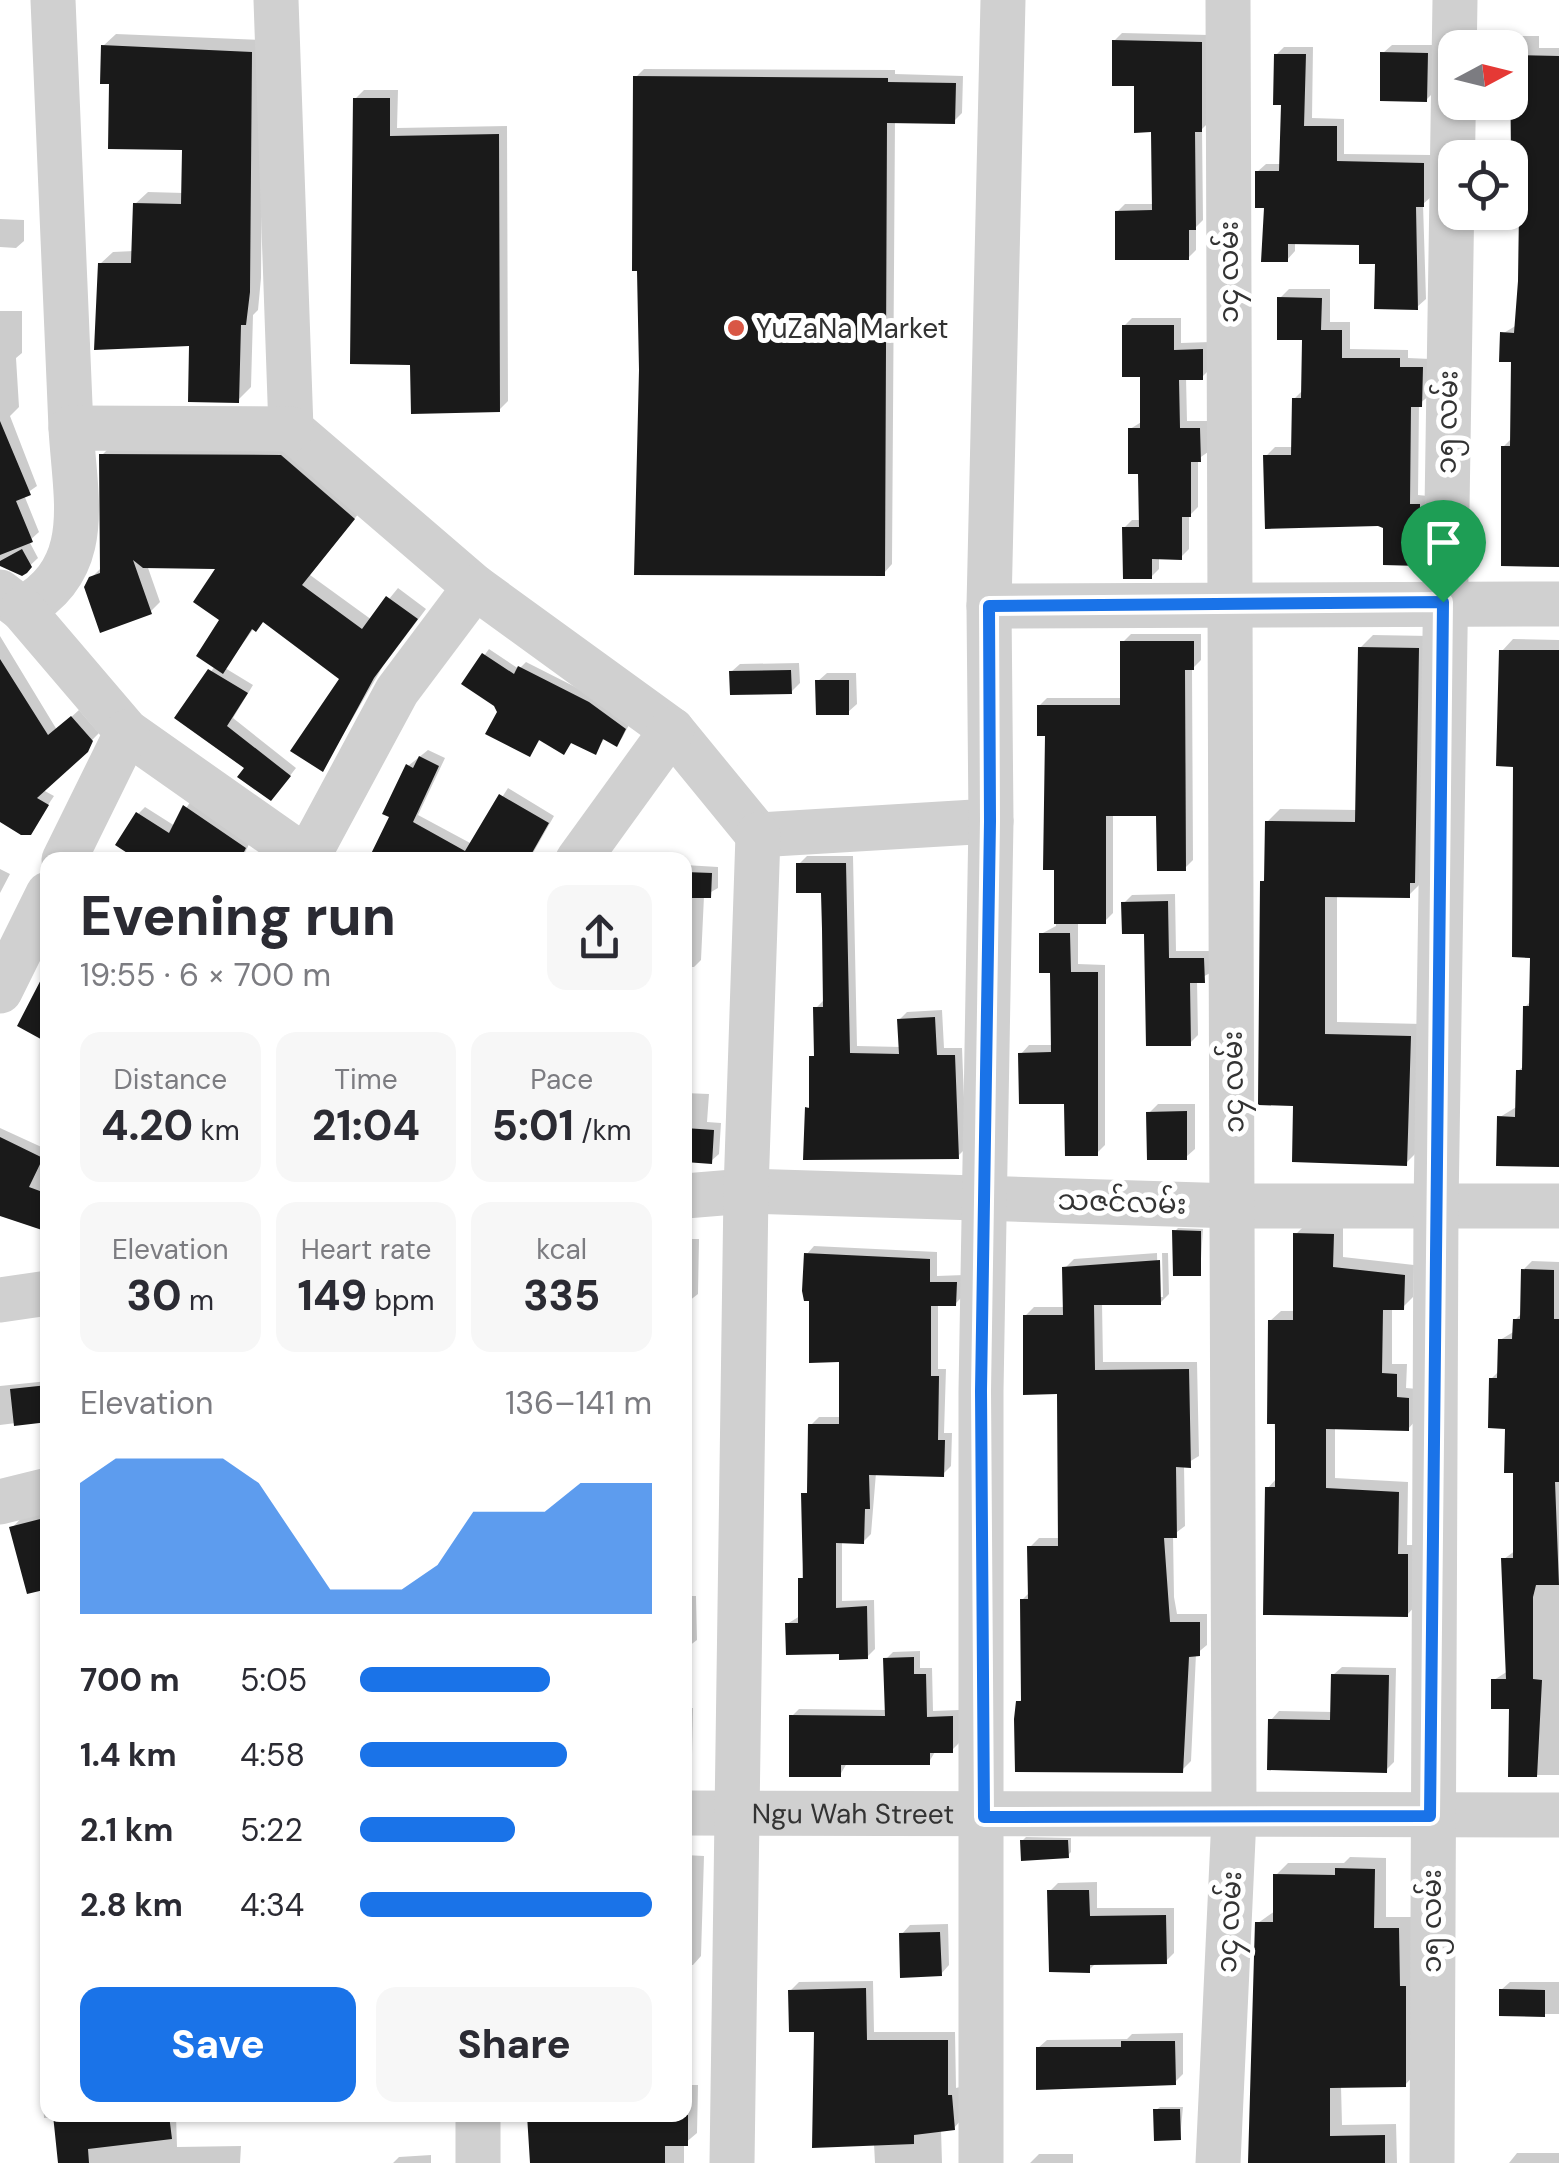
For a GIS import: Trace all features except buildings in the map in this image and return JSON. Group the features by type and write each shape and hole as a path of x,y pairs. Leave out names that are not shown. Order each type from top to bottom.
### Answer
{"street":[{"path":"11,600 45,596 63,578 76,531 53,0"},
{"path":"276,0 291,429"},
{"path":"982,2163 989,606 1003,0"},
{"name":"၁၄ လမ်း","path":"1218,2163 1234,1817 1228,0"},
{"name":"၁၅ လမ်း","path":"1432,2163 1430,1816 1436,1207 1455,0"},
{"path":"71,428 291,429 475,587 672,730 758,835 746,1191 732,2163"},
{"path":"312,852 397,690 475,587"},
{"path":"11,600 127,732 297,852"},
{"path":"989,606 1559,604"},
{"path":"584,852 672,730"},
{"path":"68,852 127,732"},
{"path":"758,835 990,821"},
{"path":"0,990 40,910"},
{"name":"သဇင်လမ်း","path":"692,1195 746,1191 1234,1206 1559,1206"},
{"path":"0,1300 40,1295"},
{"path":"0,1502 40,1492"},
{"name":"Ngu Wah Street","path":"692,1812 984,1817 1559,1816"},
{"path":"478,2122 478,2163"}],"place":[{"name":"YuZaNa Market","path":"736,328"}],"route":[{"path":"1443,602 1430,1816 984,1817 981,1391 990,821 989,606 1443,602"}]}
